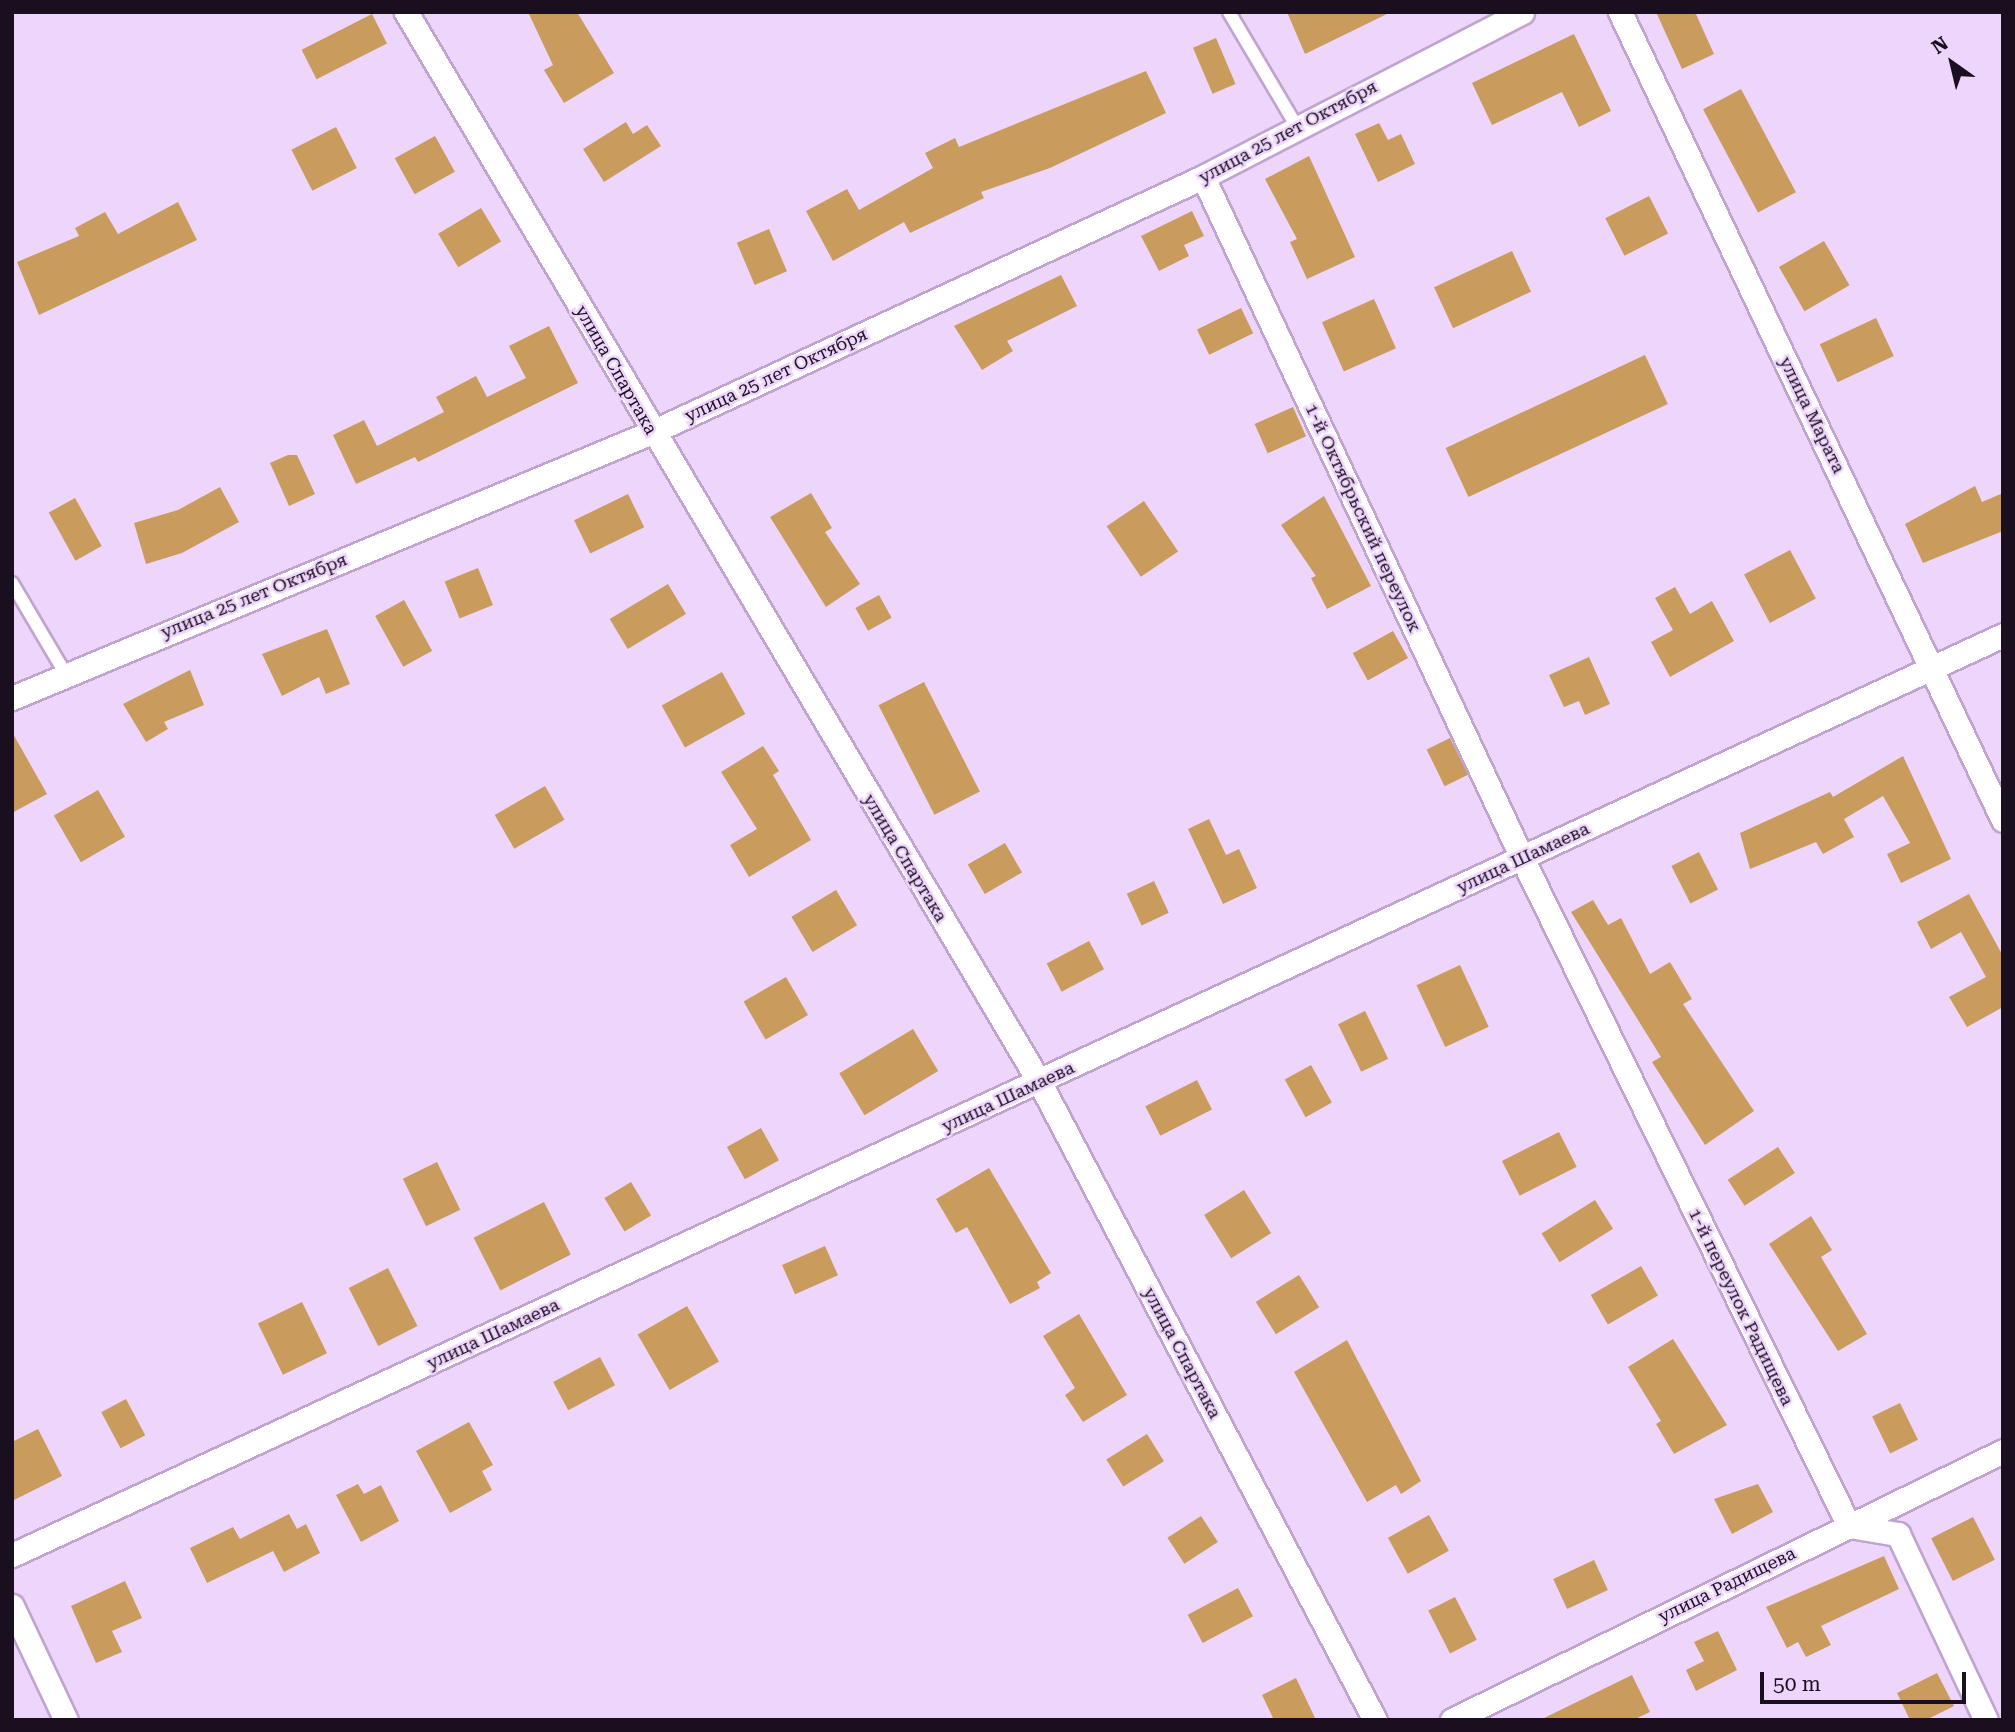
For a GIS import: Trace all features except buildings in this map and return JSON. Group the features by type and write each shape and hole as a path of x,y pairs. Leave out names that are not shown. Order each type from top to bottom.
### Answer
{"street":[{"name":"улица Спартака","path":"405,12 1040,1083 1375,1720"},
{"name":"улица 25 лет Октября","path":"12,698 65,673 652,432 1203,177 1522,12"},
{"name":"улица Марата","path":"1620,12 2003,820"},
{"name":"1-й Октябрьский переулок","path":"1203,177 1522,858"},
{"name":"улица Шамаева","path":"12,1555 1040,1083 2003,635"},
{"name":"1-й переулок Радищева","path":"1522,858 1849,1526"},
{"name":"улица Радищева","path":"1452,1720 2003,1451"},
{"path":"1849,1526 1898,1534 1986,1720"},
{"path":"12,1606 66,1720"}],"lane":[{"path":"1229,12 1297,127"},
{"path":"12,583 65,673"}]}
